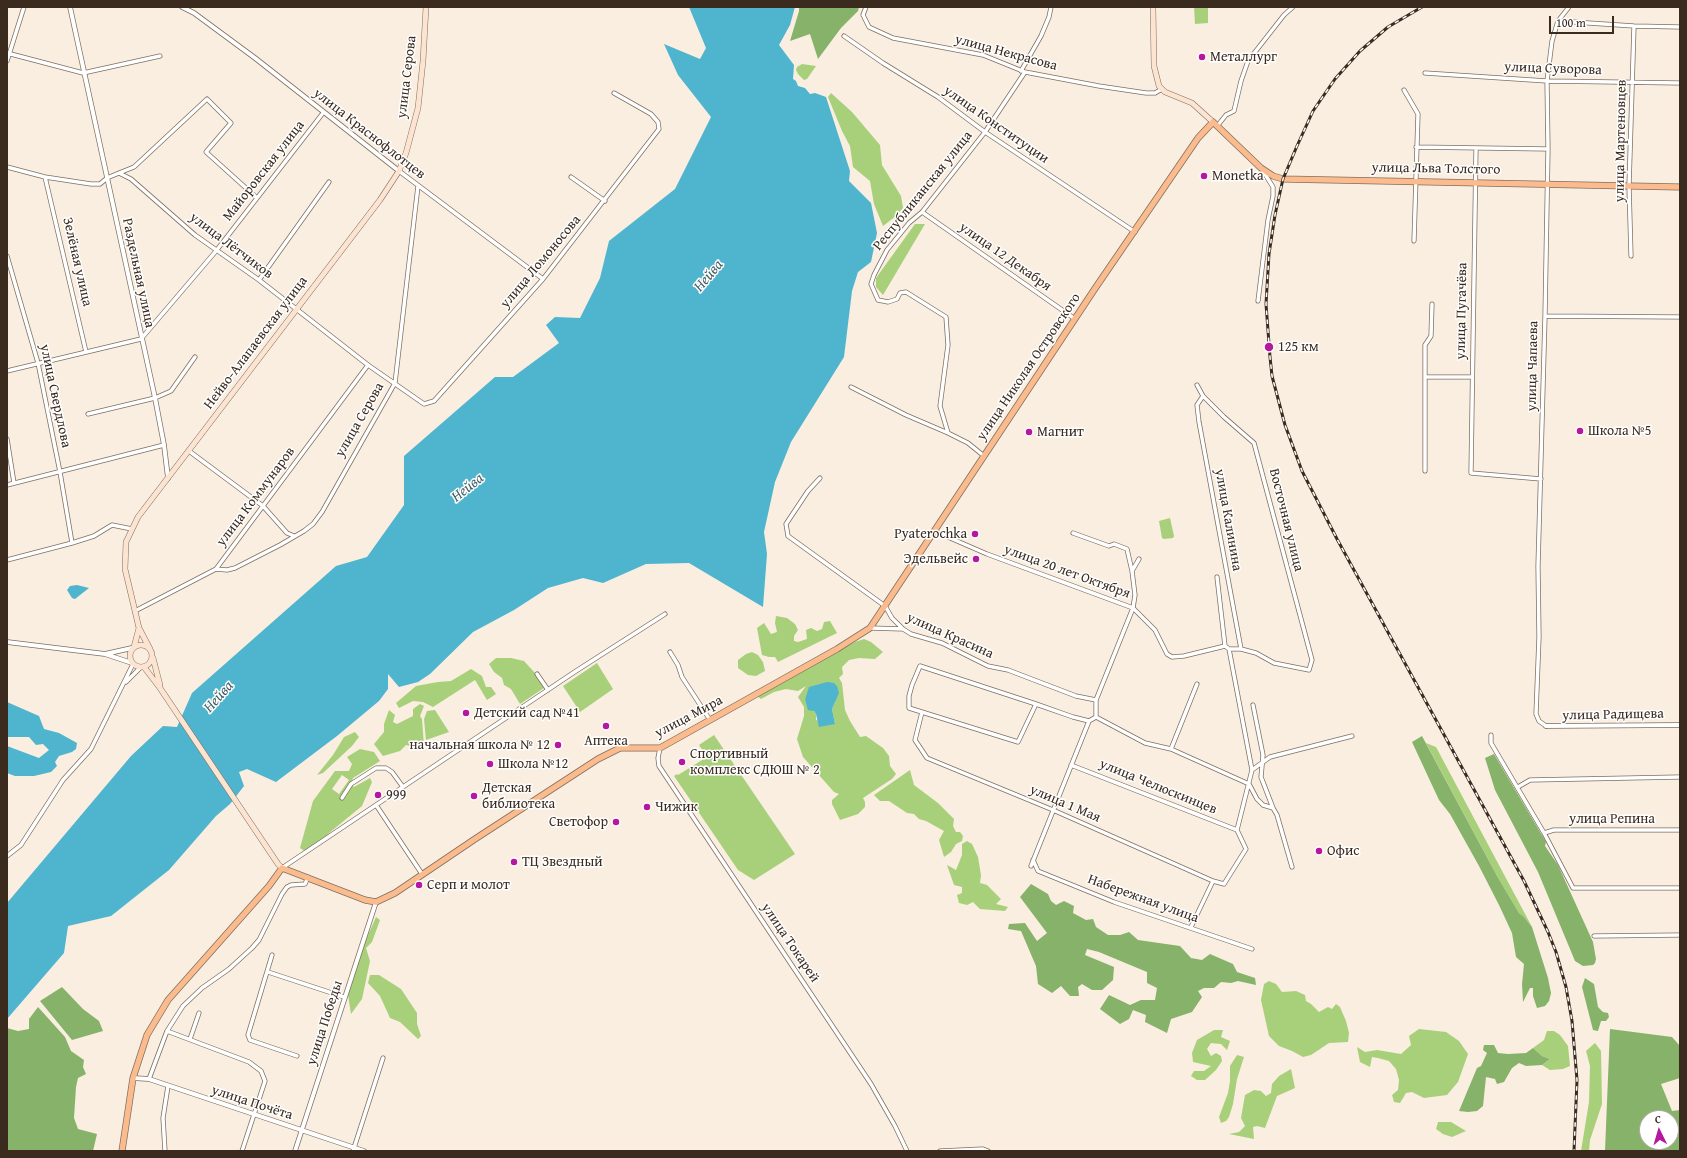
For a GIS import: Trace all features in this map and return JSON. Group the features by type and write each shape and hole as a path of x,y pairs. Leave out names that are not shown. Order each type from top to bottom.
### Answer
{"main road":[{"name":"улица Серова","path":"399,171 406,154 418,108 424,61 426,7"},
{"path":"1153,7 1154,66 1159,86 1192,104 1215,124"},
{"name":"улица Льва Толстого","path":"1215,124 1261,168 1273,176 1284,178 1680,187"},
{"name":"улица Николая Островского","path":"870,628 1075,319 1198,138 1215,124"},
{"name":"Нейво-Алапаевская улица","path":"138,628 125,569 126,542 138,517 380,200 399,171"},
{"path":"138,628 130,655 133,664 143,667 160,688 278,864 282,868 365,900 376,902"},
{"path":"138,628 150,649 160,688"},
{"name":"улица Мира","path":"376,902 395,893 598,759 620,748 660,748 837,649 870,628"},
{"path":"133,647 144,645 150,649"},
{"path":"143,667 150,663 152,656"},
{"path":"122,1151 133,1078 147,1035 168,1000 269,886 282,868"}],"street":[{"path":"7,61 24,7"},
{"name":"Раздельная улица","path":"70,7 155,398 164,445 168,478"},
{"name":"улица Краснофлотцев","path":"182,7 255,58 323,113 418,186 543,279"},
{"name":"улица Некрасова","path":"866,7 864,15 869,27 893,38 983,55 1023,71 1099,86 1146,93 1155,93 1162,89"},
{"name":"Республиканская улица","path":"948,433 940,406 948,345 946,317 906,292 900,293 897,299 888,302 878,300 873,292 872,284 874,275 887,250 909,223 922,212 985,132 1023,71 1041,36 1049,17 1051,7"},
{"path":"1215,124 1226,115 1234,111 1241,81 1248,61 1284,15 1293,7"},
{"name":"улица Чапаева","path":"1546,726 1539,721 1536,714 1548,149 1547,81 1552,41 1558,21 1569,7"},
{"path":"1558,21 1634,26 1680,27"},
{"name":"улица Мартеновцев","path":"1631,256 1629,186 1634,26"},
{"name":"улица Конституции","path":"844,36 883,63 938,97 985,132 1135,232"},
{"path":"8,54 84,72 160,56"},
{"name":"улица Суворова","path":"1425,73 1547,81 1680,83"},
{"path":"1404,90 1418,114 1414,241"},
{"name":"улица Ломоносова","path":"424,404 434,401 543,279 659,130 658,122 651,114 614,93"},
{"path":"7,167 45,177 100,184 107,178 134,166 207,98 231,123 206,152 257,198"},
{"name":"Майоровская улица","path":"142,339 216,251 323,113"},
{"path":"1416,147 1548,149"},
{"name":"улица Пугачёва","path":"1476,149 1471,473 1541,478"},
{"path":"1258,301 1268,220 1273,196 1273,187 1261,168"},
{"name":"улица Лётчиков","path":"119,173 140,186 195,235 216,251 259,280 297,308 368,365 424,404"},
{"name":"Зелёная улица","path":"45,177 86,352"},
{"path":"571,178 605,201"},
{"path":"259,280 329,182"},
{"name":"улица Серова","path":"216,569 227,570 235,568 306,530 318,517 395,383 418,186"},
{"name":"улица 12 Декабря","path":"922,212 1075,319"},
{"name":"улица Свердлова","path":"7,256 38,363 60,472 72,543"},
{"path":"1425,471 1425,344 1431,336 1432,304"},
{"path":"1545,316 1680,317"},
{"path":"7,370 142,339"},
{"path":"88,414 155,398 171,391 195,357"},
{"name":"улица Коммунаров","path":"135,612 216,569 368,365"},
{"path":"1425,377 1472,377"},
{"name":"Восточная улица","path":"1197,385 1203,396 1224,417 1254,443 1312,660 1309,670 1274,663 1256,653 1241,649"},
{"path":"851,387 906,415 968,443 984,456"},
{"name":"улица Калинина","path":"1203,396 1197,406 1199,422 1241,649"},
{"path":"7,439 14,483"},
{"path":"7,485 164,445"},
{"path":"190,451 263,506 286,533 294,536"},
{"name":"улица Красина","path":"820,478 808,491 786,524 788,536 885,606 890,616 903,629 911,634 942,643 988,666 1008,670 1076,696 1096,700"},
{"path":"7,560 94,536 112,525 132,529"},
{"name":"улица 20 лет Октября","path":"934,531 987,554 1133,608 1155,630 1167,654 1172,657 1184,656 1224,646"},
{"path":"1073,533 1109,546 1114,544 1127,549 1132,571 1135,595 1133,608 1096,700 1096,717"},
{"path":"1132,571 1139,559"},
{"name":"улица Калинина","path":"1217,577 1224,646"},
{"path":"282,868 548,690 665,614"},
{"path":"870,628 903,629"},
{"path":"7,642 105,654 133,664 91,749 62,780 21,845 7,856"},
{"path":"1224,646 1229,649 1241,649"},
{"path":"105,654 133,647"},
{"path":"1191,927 1213,880 1224,884 1246,849 1237,830 1252,770 1229,649"},
{"path":"670,652 678,665 682,678 710,720"},
{"path":"1036,704 1018,742 909,708 909,696 912,684 920,666 1089,721"},
{"path":"124,684 143,667"},
{"path":"537,674 548,690"},
{"path":"1171,749 1197,684"},
{"path":"1252,705 1264,755 1261,764 1261,777 1277,815 1292,867"},
{"name":"улица 1 Мая","path":"922,712 915,740 927,758 1053,810 1213,880"},
{"path":"1096,717 1145,743 1171,749 1249,784 1257,800 1263,805 1273,808"},
{"path":"1030,866 1089,721 1096,717"},
{"name":"улица Радищева","path":"1546,726 1680,725"},
{"path":"1491,735 1491,743 1518,787 1573,888 1680,888"},
{"path":"1252,770 1270,758 1352,736"},
{"name":"улица Токарей","path":"660,748 658,758 660,766 871,1084 895,1126 907,1151"},
{"name":"улица Челюскинцев","path":"1071,765 1237,830"},
{"path":"342,798 351,784 376,768 382,767 392,772 403,787"},
{"path":"1518,787 1530,780 1680,777"},
{"path":"376,805 422,874"},
{"name":"улица Репина","path":"1544,833 1554,830 1680,830"},
{"name":"Набережная улица","path":"1033,860 1038,871 1114,902 1191,927 1252,950"},
{"path":"149,1079 168,1031 183,1006 202,988 229,969 259,940 287,887 291,885 305,884 308,877"},
{"name":"улица Победы","path":"295,1151 376,902"},
{"path":"1594,936 1680,935"},
{"path":"272,955 248,1035 250,1040 298,1056"},
{"path":"268,972 344,998"},
{"path":"190,1039 199,1013"},
{"path":"168,1031 249,1062 261,1071 265,1081 242,1151"},
{"path":"353,1149 383,1058"},
{"name":"улица Почёта","path":"133,1078 149,1079 353,1149 364,1151"},
{"path":"165,1151 163,1118 168,1086"},
{"path":"940,1151 983,1149 988,1151"}],"green space":[{"path":"799,7 859,7 858,11 841,28 818,59 810,34 790,41"},
{"path":"1194,7 1208,7 1208,23 1195,24"},
{"path":"802,64 816,66 807,79 804,80 796,70 797,67"},
{"path":"831,93 852,112 880,145 882,165 901,196 903,208 896,216 883,226 874,204 870,181 853,167 850,146 828,97"},
{"path":"915,224 925,224 883,295 876,287 876,278"},
{"path":"1170,518 1174,536 1173,538 1164,539 1162,538 1159,521"},
{"path":"776,616 787,618 795,624 798,630 794,636 794,641 798,642 807,639 806,630 811,628 817,631 822,629 824,622 830,621 837,633 778,662 775,657 762,655 757,628 764,623 771,634 777,632 775,623"},
{"path":"864,639 871,642 883,652 875,659 859,658 849,660 842,667 843,674 839,678 842,683 845,710 860,737 866,736 883,748 889,756 890,766 896,774 892,779 863,798 865,807 858,814 840,820 832,804 832,800 839,794 834,792 803,757 797,739 804,716 804,707 798,697 806,686 798,691 786,689 774,692 761,699 757,696 855,642","holes":["808,692 835,702 832,709 835,724 816,720 816,714 805,699"]},
{"path":"752,652 758,655 763,662 765,671 756,676 748,675 738,668 738,660 746,654"},
{"path":"496,658 511,658 524,661 535,673 544,688 520,704 511,689 504,685 502,678 494,672 489,664"},
{"path":"597,663 613,689 580,712 563,686"},
{"path":"471,669 482,676 486,687 491,687 496,694 487,700 475,680 433,707 423,702 413,701 399,708 396,703 416,686 451,681"},
{"path":"420,704 424,706 420,716 422,719 424,746 418,748 406,745 400,751 383,756 374,744 384,732 384,724 389,710 395,715 393,722 397,724 413,716 413,709"},
{"path":"435,710 449,732 426,740 424,719 427,711"},
{"path":"355,732 359,737 352,746 323,773 317,775 333,755 344,737"},
{"path":"714,735 795,854 754,880 738,870 674,776 707,757 699,745"},
{"path":"1422,736 1497,876 1519,913 1532,927 1548,978 1551,993 1549,1001 1545,1006 1537,1008 1533,996 1533,988 1530,988 1523,1002 1522,984 1524,964 1516,957 1512,933 1499,905 1450,814 1439,800 1412,742"},
{"path":"1426,743 1436,747 1532,927 1519,913 1497,876"},
{"path":"360,749 374,752 380,761 353,778 351,784 354,787 370,778 372,782 362,806 329,833 319,845 306,852 300,848 313,801 335,771 349,771 352,764 347,757","holes":["342,775 349,780 339,794 332,789"]},
{"path":"1494,754 1546,842 1545,846 1558,865 1593,942 1596,959 1593,965 1583,966 1575,961 1538,872 1495,790 1485,758"},
{"path":"910,770 914,785 938,803 954,819 953,826 956,832 960,832 963,836 962,841 956,844 951,852 944,857 939,840 944,831 926,821 919,819 914,814 907,813 889,801 880,801 874,795"},
{"path":"967,841 972,844 978,857 981,875 980,883 987,885 1001,899 996,904 1008,907 1005,911 980,909 973,902 967,905 959,903 957,895 962,893 962,887 954,885 947,865 956,870 962,855 962,844"},
{"path":"1031,884 1048,894 1051,901 1056,905 1064,901 1074,906 1073,913 1086,920 1093,919 1096,927 1108,935 1120,935 1129,932 1138,940 1180,946 1191,958 1202,960 1210,954 1233,964 1237,972 1255,978 1256,985 1238,981 1231,983 1221,982 1214,988 1204,988 1198,991 1202,997 1192,1012 1171,1019 1167,1033 1145,1022 1146,1015 1133,1010 1129,1019 1120,1024 1100,1009 1109,995 1130,1005 1141,1000 1155,1000 1157,988 1147,983 1147,972 1099,952 1087,949 1085,955 1114,967 1113,980 1102,990 1092,990 1082,984 1078,987 1079,996 1070,996 1061,986 1052,993 1038,984 1036,966 1021,931 1008,929 1009,924 1025,923 1037,941 1047,933 1020,897"},
{"path":"376,917 380,920 372,942 366,948 370,961 362,999 351,1014 348,995 364,944"},
{"path":"370,975 379,975 401,989 417,1013 417,1024 421,1036 418,1039 400,1022 390,1018 380,996 368,983"},
{"path":"1585,978 1594,984 1598,1007 1603,1012 1608,1013 1609,1017 1606,1021 1601,1021 1598,1031 1593,1030 1582,987"},
{"path":"1269,981 1276,984 1282,992 1296,991 1305,995 1306,1001 1319,1012 1328,1007 1332,1009 1336,1004 1340,1007 1349,1033 1348,1042 1329,1043 1311,1055 1303,1057 1279,1046 1269,1036 1261,1000 1264,984"},
{"path":"62,987 83,1009 99,1021 103,1031 72,1040 40,1001"},
{"path":"38,1007 65,1037 71,1051 84,1060 83,1067 86,1074 78,1078 74,1118 78,1129 97,1134 93,1151 7,1151 7,1028 18,1031 29,1029 29,1019"},
{"path":"1419,1029 1446,1032 1459,1041 1468,1054 1458,1082 1447,1095 1424,1098 1412,1092 1406,1093 1400,1103 1394,1102 1392,1095 1398,1090 1399,1080 1396,1069 1389,1061 1378,1058 1372,1057 1370,1067 1360,1062 1357,1047 1365,1052 1377,1050 1401,1054 1411,1045 1409,1036"},
{"path":"1610,1029 1672,1037 1680,1046 1680,1078 1661,1084 1672,1110 1639,1110 1639,1150 1679,1150 1680,1110 1680,1151 1605,1151"},
{"path":"1214,1030 1223,1030 1221,1037 1230,1041 1227,1050 1221,1044 1211,1043 1207,1049 1211,1056 1216,1053 1221,1056 1222,1061 1216,1070 1205,1080 1197,1080 1191,1076 1194,1071 1204,1071 1211,1066 1193,1062 1192,1053 1197,1040"},
{"path":"1547,1031 1554,1031 1560,1035 1568,1046 1570,1066 1563,1069 1550,1070 1542,1065 1550,1059 1542,1056 1533,1048 1544,1040"},
{"path":"1595,1043 1601,1051 1602,1104 1590,1140 1589,1151 1581,1151 1589,1102 1590,1066 1586,1051"},
{"path":"1484,1045 1494,1045 1498,1053 1508,1054 1526,1053 1533,1048 1542,1056 1550,1059 1542,1065 1526,1066 1519,1063 1512,1068 1504,1082 1497,1084 1495,1079 1486,1077 1483,1106 1477,1111 1459,1111 1477,1068 1481,1066 1487,1053 1483,1050"},
{"path":"1237,1055 1244,1057 1237,1079 1233,1104 1229,1117 1226,1121 1221,1123 1219,1117 1228,1093 1230,1066"},
{"path":"1291,1069 1295,1088 1277,1096 1265,1128 1257,1126 1253,1127 1254,1139 1229,1134 1239,1132 1245,1126 1241,1118 1245,1095 1254,1090 1261,1091 1266,1096 1271,1093 1272,1084 1279,1076"},
{"path":"1438,1122 1451,1122 1466,1131 1452,1137 1443,1134 1436,1129"}],"water":[{"name":"Нейва","path":"689,7 795,7 790,25 779,45 794,65 793,79 796,81 798,86 805,88 810,94 815,93 826,97 850,171 849,181 871,203 877,233 871,262 858,272 852,291 844,357 791,442 775,482 764,532 767,554 763,607 689,563 646,564 603,583 583,578 548,588 514,610 473,632 430,674 418,682 399,687 388,674 388,689 379,701 337,736 276,782 247,769 239,772 244,786 230,804 216,816 169,870 111,916 68,926 64,953 7,1019 7,903 131,756 163,726 177,727 192,693 336,566 367,557 404,505 404,456 495,377 513,377 559,343 546,325 555,317 580,318 600,278 609,241 675,189 711,117 678,75 664,44 700,59 706,48"},
{"path":"77,585 89,588 75,599 72,598 67,590 70,586"},
{"path":"827,682 834,683 837,686 839,693 832,709 835,724 819,727 816,714 814,711 808,710 805,699 809,687"},
{"path":"7,702 39,716 44,729 59,733 77,743 76,749 72,752 59,756 55,762 57,766 51,772 34,776 15,776 7,773 7,746 39,758 49,750 43,744 36,745 29,737 7,737"}],"railway":[{"path":"1422,7 1388,27 1360,51 1335,79 1313,111 1283,179 1275,215 1269,254 1266,304 1272,376 1285,425 1302,471 1337,539 1524,881 1556,952 1566,987 1572,1021 1577,1080 1574,1151"}],"place":[{"name":"Металлург","path":"1202,57"},
{"name":"Monetka","path":"1204,176"},
{"name":"125 км","path":"1269,347"},
{"name":"Школа №5","path":"1580,431"},
{"name":"Магнит","path":"1029,432"},
{"name":"Pyaterochka","path":"975,534"},
{"name":"Эдельвейс","path":"976,559"},
{"name":"Детский сад №41","path":"466,713"},
{"name":"Аптека","path":"606,726"},
{"name":"начальная школа № 12","path":"558,745"},
{"name":"Спортивный комплекс СДЮШ № 2","path":"682,762"},
{"name":"Школа №12","path":"490,764"},
{"name":"999","path":"378,795"},
{"name":"Детская библиотека","path":"474,796"},
{"name":"Чижик","path":"647,807"},
{"name":"Светофор","path":"616,822"},
{"name":"Офис","path":"1319,851"},
{"name":"ТЦ Звездный","path":"514,862"},
{"name":"Серп и молот","path":"419,885"}]}
